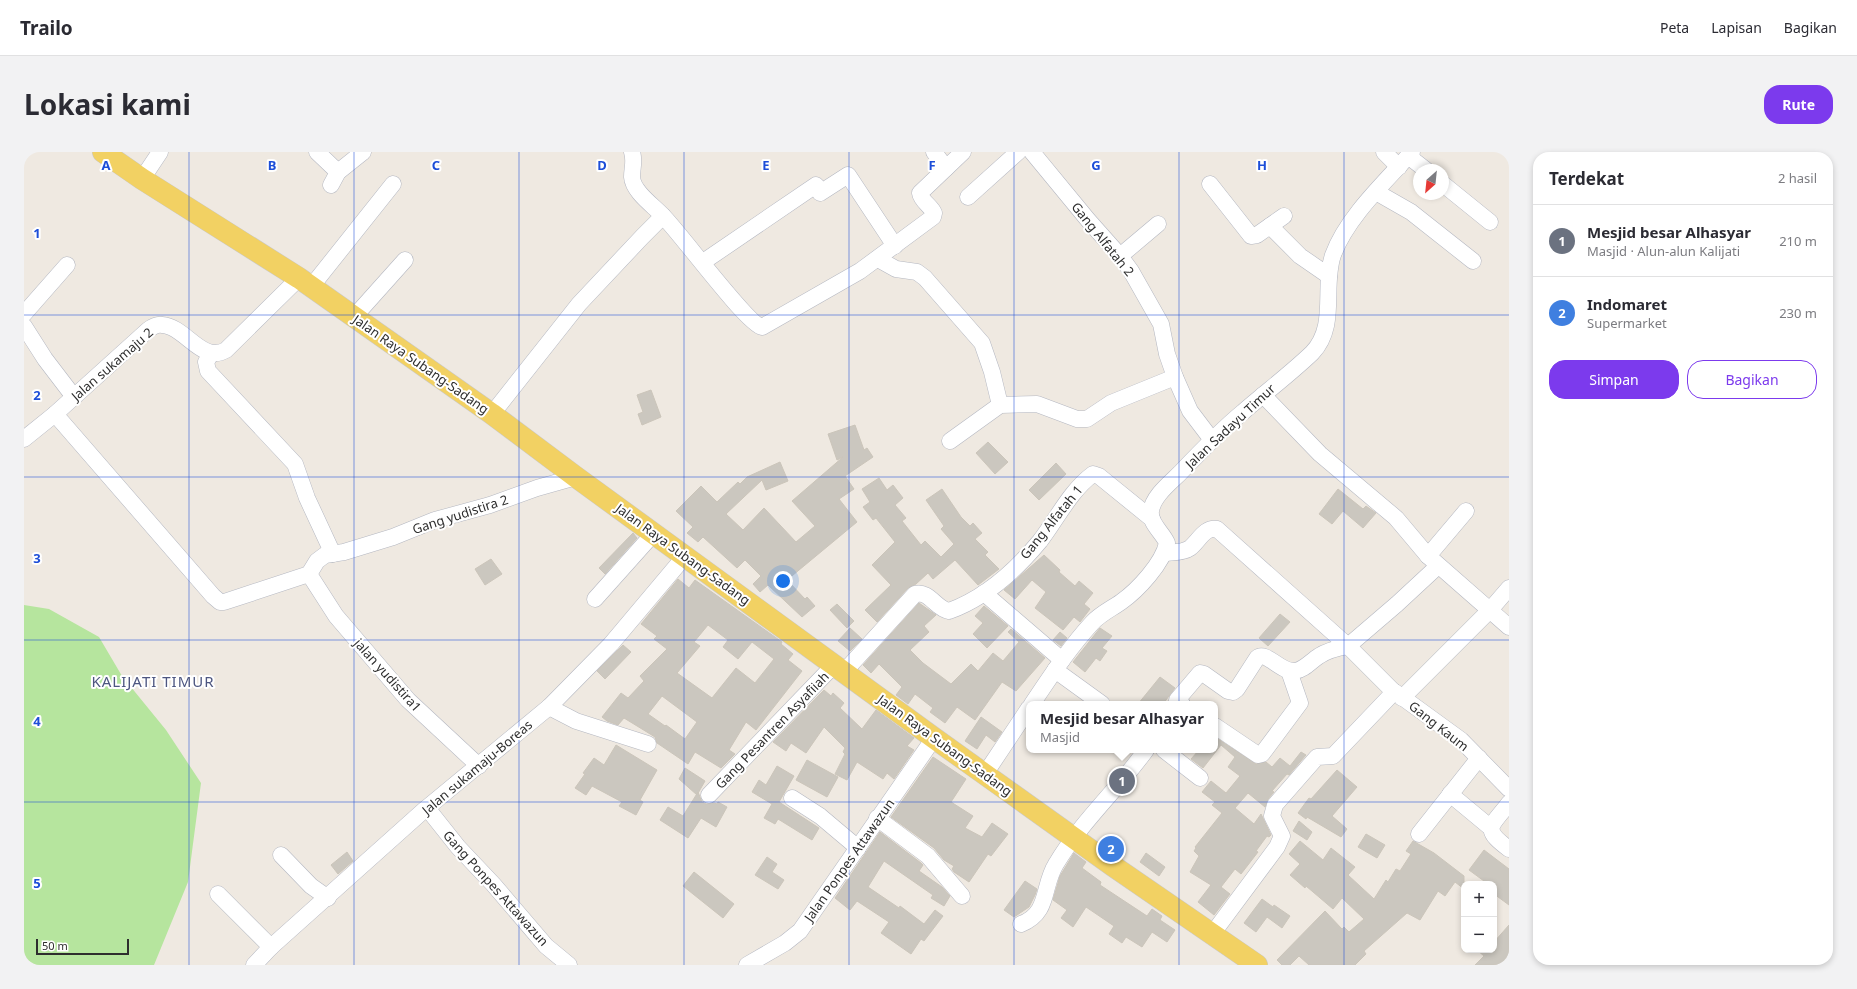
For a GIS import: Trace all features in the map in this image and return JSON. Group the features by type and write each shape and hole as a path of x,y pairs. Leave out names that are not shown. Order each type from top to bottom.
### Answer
{"main road":[{"name":"Jalan Raya Subang-Sadang","path":"103,152 142,179 305,282 492,414 934,738 1257,965"}],"street":[{"path":"142,179 160,152"},
{"path":"317,152 335,179 363,152"},
{"path":"632,152 634,162 632,177 637,190 663,216 735,303 756,325 762,327 860,271 933,217 934,213 932,209 920,196 920,193 963,152"},
{"path":"934,152 946,168"},
{"path":"968,197 1018,152"},
{"name":"Gang Alfatah 2","path":"1032,152 1120,256 1155,311 1162,324 1167,354 1175,378 1190,411 1212,440"},
{"path":"1384,152 1406,158 1416,164"},
{"name":"Jalan Sadayu Timur","path":"1152,519 1152,506 1157,498 1212,440 1312,352 1324,337 1328,315 1330,266 1334,254 1345,233 1376,192 1406,158"},
{"path":"702,262 816,185 820,193 848,175 895,246"},
{"path":"339,553 307,498 295,464 208,371 206,362 211,354 220,354 226,350 305,282 393,184"},
{"path":"1210,184 1249,234 1254,236 1284,216"},
{"path":"1449,189 1490,222"},
{"path":"1376,192 1416,216 1473,262"},
{"path":"492,414 579,304 663,216"},
{"path":"1120,256 1158,224"},
{"path":"1270,226 1300,256 1329,276"},
{"path":"878,259 896,269 916,272 925,278 982,344 992,372 1000,405"},
{"path":"354,317 405,260"},
{"path":"24,314 67,265"},
{"name":"Jalan sukamaju 2","path":"24,439 55,414 148,330 157,325 170,326 211,354"},
{"path":"24,326 45,359 74,397"},
{"path":"950,441 1000,405 1037,404 1077,418 1087,419 1111,404 1153,385 1175,378"},
{"path":"1263,395 1320,454 1396,518 1433,561 1509,627"},
{"path":"55,414 216,600 220,602 228,602 309,574"},
{"name":"Gang Alfatah 1","path":"839,669 915,594 926,595 941,608 949,611 970,603 984,593 1014,568 1040,541 1070,497 1093,474 1100,476 1152,519"},
{"name":"Gang yudistira 2","path":"309,574 321,558 392,537 436,520 476,510 537,488 576,477"},
{"path":"1178,701 1176,700 1200,673 1204,674 1228,691 1233,692 1237,689 1257,658 1261,655 1265,656 1274,664 1289,671 1300,670 1331,649 1348,646 1397,604 1433,561 1466,511"},
{"path":"1034,701 1058,665 1093,622 1131,594 1165,553 1167,543 1152,519"},
{"path":"1165,553 1190,548 1208,530 1217,529 1348,646 1398,695 1333,756 1317,757 1276,805 1272,816 1282,836 1277,847 1213,933"},
{"path":"595,599 654,533"},
{"name":"Jalan sukamaju-Boreas","path":"254,965 271,947 328,898 427,808 549,707 611,644 685,556"},
{"name":"jalan yudistira1","path":"309,574 336,616 408,700 479,766"},
{"name":"Gang Kaum","path":"1509,588 1490,610 1398,695 1461,740 1509,789"},
{"path":"984,593 1058,665 1099,701"},
{"name":"Gang Pesantren Asyafiiah","path":"709,795 839,669"},
{"path":"1218,728 1258,755 1262,754 1300,703 1289,671"},
{"path":"549,707 576,721 648,744"},
{"path":"985,774 1026,712"},
{"name":"Jalan Ponpes Attawazun","path":"747,965 793,938 858,848 934,738"},
{"path":"1021,924 1030,921 1042,907 1056,864 1144,753"},
{"path":"1168,753 1200,778"},
{"path":"1419,834 1479,758"},
{"path":"1450,794 1491,828"},
{"path":"792,798 820,816 858,848"},
{"path":"1509,803 1491,828 1491,833 1495,838 1509,849"},
{"name":"Gang Ponpes Attawazun","path":"427,808 458,847 493,884 546,946 569,965"},
{"path":"878,818 928,856 962,896"},
{"path":"281,855 311,886 328,898"},
{"path":"218,894 271,947"}],"green space":[{"path":"24,605 49,609 99,637 122,676 166,730 201,783 188,882 154,965 24,965"}],"building":[{"path":"651,390 661,417 642,425 638,414 643,412 637,395"},
{"path":"855,425 864,450 867,448 873,457 845,476 854,489 839,499 857,522 787,580 805,599 807,597 815,606 802,617 768,585 760,592 753,584 761,576 745,560 737,568 703,537 698,542 687,533 693,527 676,511 701,486 717,502 738,482 740,484 747,477 780,462 788,481 766,490 762,480 726,514 743,530 764,508 796,542 815,526 792,501 843,457 837,460 828,434"},
{"path":"988,442 1008,462 995,474 976,453"},
{"path":"1056,463 1066,474 1039,500 1029,490"},
{"path":"879,478 887,490 893,485 903,498 895,505 906,518 902,521 921,545 925,541 941,557 954,544 941,529 944,526 926,500 942,489 961,517 970,526 973,523 982,533 975,539 988,552 985,555 999,569 978,585 955,560 933,579 928,573 916,584 908,588 877,622 865,610 891,585 872,565 895,542 876,518 873,520 863,507 870,502 862,489"},
{"path":"1338,489 1363,509 1366,506 1376,513 1363,528 1343,511 1332,524 1319,514"},
{"path":"633,533 637,538 605,574 599,568"},
{"path":"1044,555 1060,570 1059,572 1075,586 1079,581 1093,593 1084,604 1090,609 1080,622 1074,617 1063,630 1035,608 1046,592 1032,580 1015,599 1004,590"},
{"path":"491,559 502,574 485,585 475,569"},
{"path":"678,579 689,588 695,580 782,642 781,644 793,654 788,660 802,671 756,730 746,722 729,750 735,754 721,768 695,752 688,764 657,743 655,737 624,718 618,725 607,721 602,717 621,693 628,698 644,681 640,676 667,649 654,639 657,636 641,624","holes":["708,625 728,640 723,647 738,659 752,642 774,659 755,683 736,668 712,698 677,673 700,646 694,642","662,696 697,722 685,739 648,714"]},
{"path":"919,603 936,615 924,626 929,632 910,650 923,663 951,684 971,664 978,671 993,653 1003,661 1019,642 1008,632 1011,629 1045,658 1016,691 1002,682 975,720 957,707 945,723 930,712 933,708 915,694 908,704 896,695 902,687 879,664 871,673 863,665"},
{"path":"837,604 854,621 847,628 830,610"},
{"path":"984,606 1008,626 987,648 973,634 983,623 975,616"},
{"path":"1280,614 1290,622 1268,646 1259,638"},
{"path":"850,628 862,639 850,651 838,641"},
{"path":"1100,628 1112,636 1102,648 1107,651 1100,661 1096,658 1085,672 1073,662"},
{"path":"1060,632 1067,638 1061,646 1053,640"},
{"path":"623,645 631,652 605,679 597,671"},
{"path":"1160,677 1175,688 1165,701 1140,701"},
{"path":"824,690 831,696 833,693 844,703 840,708 862,729 876,710 914,738 907,746 914,750 894,779 887,773 883,779 857,762 847,780 835,774 845,754 843,752 845,748 824,727 806,753 791,743 786,751 773,742"},
{"path":"981,717 1002,732 995,742 986,735 977,749 965,741"},
{"path":"1218,739 1256,764 1266,762 1272,767 1280,758 1290,766 1301,752 1306,755 1289,775 1287,774 1272,791 1274,792 1268,799 1265,807 1248,793 1235,808 1254,824 1261,814 1271,835 1269,837 1267,836 1256,851 1258,852 1241,874 1235,869 1221,887 1230,894 1214,915 1198,902 1211,885 1190,872 1199,856 1194,851 1196,848 1195,847 1222,813 1212,805 1215,802 1202,792 1211,781 1226,793 1240,776 1228,767 1235,757 1221,745 1218,749"},
{"path":"616,745 657,770 640,800 643,802 636,815 619,806 622,802 592,786 586,795 575,788 585,774 583,773 594,758 604,765"},
{"path":"1196,753 1215,753 1203,768 1191,759"},
{"path":"933,757 966,779 951,802 973,816 965,828 982,837 992,823 1008,834 991,856 988,854 969,882 954,872 952,869 954,866 944,860 934,848 891,817"},
{"path":"807,760 838,777 827,797 796,780"},
{"path":"777,766 794,776 779,802 819,828 812,840 778,819 775,824 764,818 772,804 752,792 759,780 766,785"},
{"path":"685,768 705,781 697,795 679,779"},
{"path":"1337,770 1357,787 1332,816 1347,829 1341,837 1307,817 1306,819 1298,813 1309,798 1311,799"},
{"path":"698,792 702,802 706,804 717,804 718,802 727,807 716,827 701,818 688,838 660,820 668,807 683,816"},
{"path":"1299,821 1312,832 1307,840 1293,831"},
{"path":"880,832 921,863 923,865 919,871 942,887 950,896 944,906 931,898 933,895 884,861 868,887 899,908 900,906 924,924 935,910 943,916 924,941 921,939 911,954 881,933 889,922 857,901 850,910 835,898"},
{"path":"1366,834 1385,845 1377,858 1358,847"},
{"path":"1300,841 1323,860 1331,848 1355,867 1348,875 1374,899 1386,880 1388,882 1396,869 1400,871 1411,854 1406,851 1413,841 1434,853 1464,876 1464,881 1461,881 1461,887 1455,882 1445,896 1438,891 1420,920 1407,913 1364,951 1366,954 1355,965 1309,965 1299,956 1290,965 1282,965 1277,960 1325,911 1342,929 1344,927 1349,932 1364,919 1342,898 1333,909 1306,886 1305,888 1290,875 1300,864 1289,854"},
{"path":"1484,850 1509,869 1509,905 1497,896 1497,881 1484,881 1469,870"},
{"path":"347,852 353,861 338,874 331,865"},
{"path":"1074,853 1086,862 1082,868 1101,882 1100,885 1147,916 1152,909 1162,916 1160,920 1175,930 1167,942 1152,932 1142,947 1126,937 1122,943 1109,934 1114,926 1086,907 1073,927 1061,918 1067,910 1053,900 1060,876"},
{"path":"1146,853 1165,867 1159,876 1140,862"},
{"path":"767,857 777,864 772,872 784,880 778,889 755,875"},
{"path":"694,872 734,904 723,918 683,886"},
{"path":"1025,881 1037,889 1029,907 1014,917 1004,910"},
{"path":"1262,899 1290,916 1282,928 1267,917 1256,932 1244,923"},
{"path":"1509,925 1509,965 1475,965 1484,956 1480,953 1497,953 1497,939"}],"place":[{"name":"Mesjid besar Alhasyar","path":"1122,781"},
{"name":"Indomaret","path":"1111,849"}],"district":[{"name":"KALIJATI TIMUR","path":"153,682"}]}
